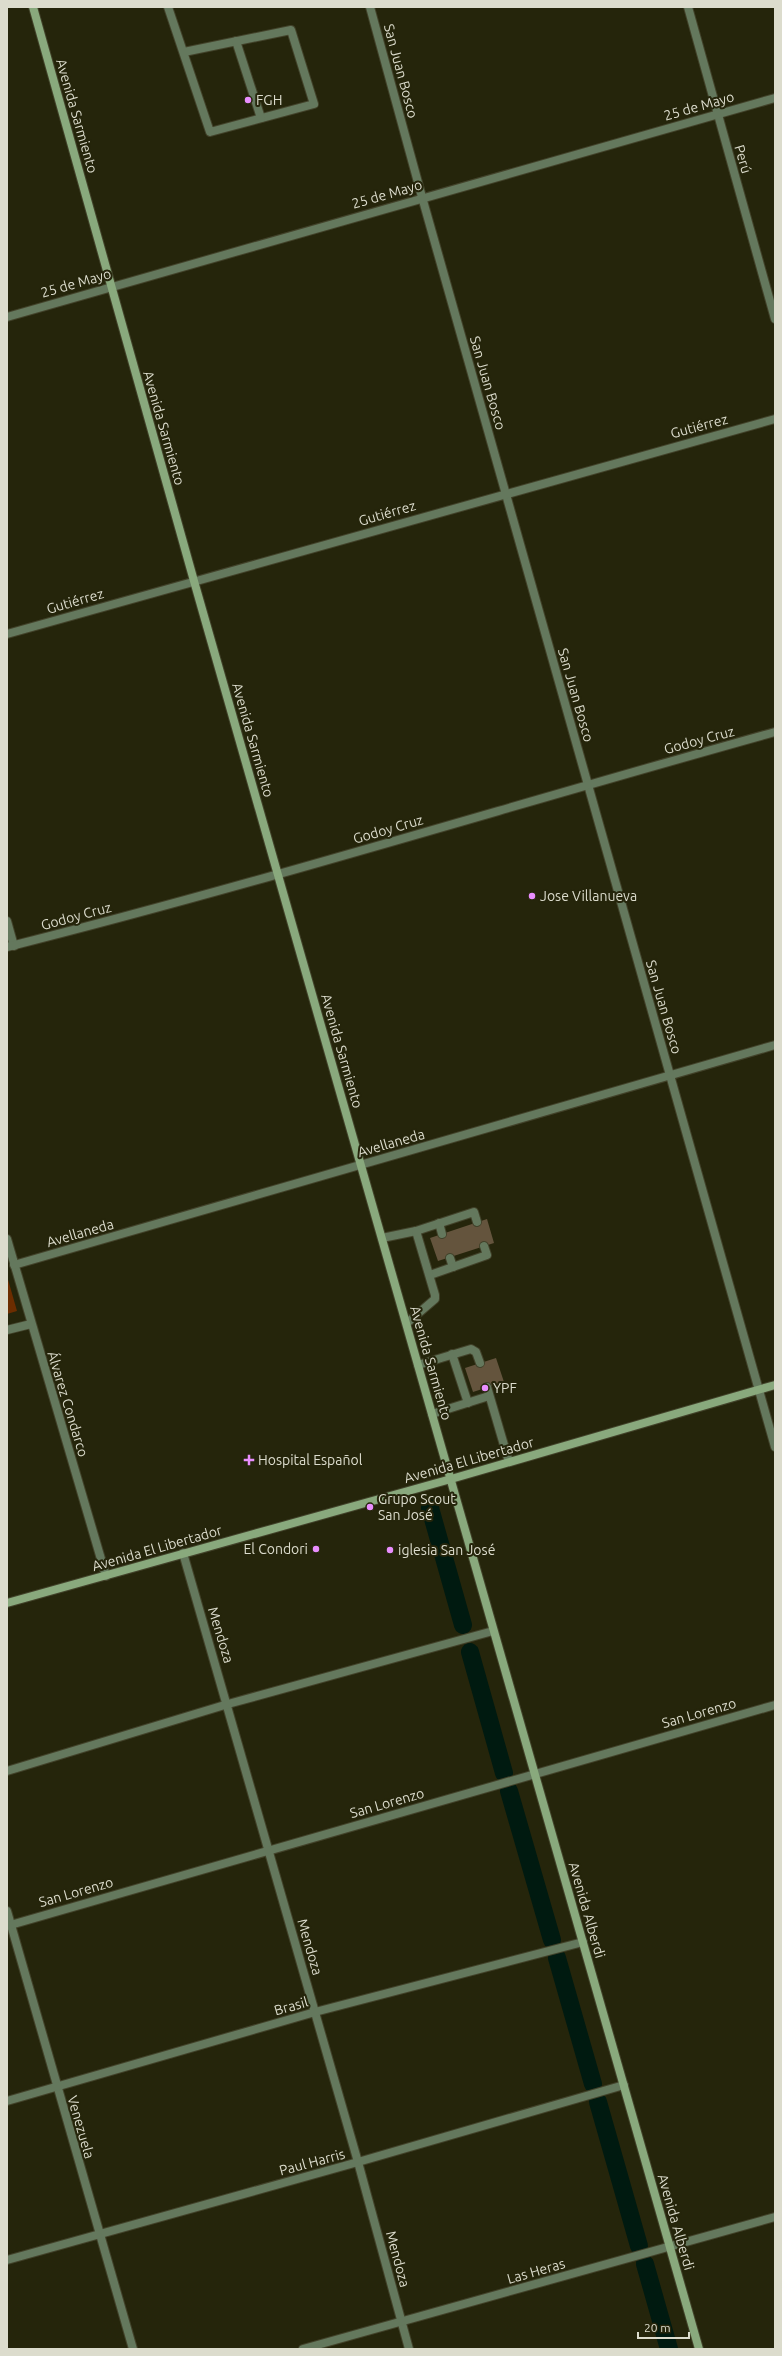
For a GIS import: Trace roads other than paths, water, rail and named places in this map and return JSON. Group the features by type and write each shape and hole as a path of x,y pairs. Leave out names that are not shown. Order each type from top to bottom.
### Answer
{"main road":[{"name":"Avenida Sarmiento","path":"33,7 194,582 451,1479"},
{"name":"Avenida El Libertador","path":"7,1602 106,1576 183,1553 451,1479 775,1385"},
{"name":"Avenida Alberdi","path":"451,1479 493,1631 699,2349"}],"street":[{"path":"168,7 210,132 314,104 291,30 184,52"},
{"name":"San Juan Bosco","path":"370,7 505,493 775,1447"},
{"name":"Perú","path":"688,7 775,319"},
{"path":"236,41 261,118"},
{"name":"25 de Mayo","path":"7,317 422,197 775,98"},
{"name":"Gutiérrez","path":"7,634 505,493 775,419"},
{"name":"Godoy Cruz","path":"11,947 278,875 587,784 775,732"},
{"path":"7,921 11,947"},
{"name":"Avellaneda","path":"14,1265 361,1166 775,1045"},
{"path":"382,1238 416,1231 474,1212 477,1222"},
{"path":"439,1223 442,1234"},
{"path":"407,1323 434,1299 434,1290 416,1231"},
{"name":"Álvarez Condarco","path":"7,1239 106,1576"},
{"path":"430,1275 487,1255 484,1246"},
{"path":"450,1258 453,1267"},
{"path":"7,1330 31,1324"},
{"path":"418,1365 452,1354 474,1349 480,1363"},
{"path":"452,1354 468,1402"},
{"path":"432,1414 468,1402 488,1391 509,1462"},
{"name":"Mendoza","path":"183,1553 228,1704 358,2162 409,2349"},
{"path":"7,1771 228,1704 493,1631"},
{"name":"San Lorenzo","path":"9,1925 775,1705"},
{"name":"Venezuela","path":"7,1911 9,1925 133,2349"},
{"name":"Brasil","path":"7,2101 315,2012 583,1942"},
{"name":"Paul Harris","path":"7,2260 99,2233 358,2162 624,2085"},
{"name":"Las Heras","path":"303,2349 775,2217"}],"waterway":[{"path":"430,1508 463,1625"},
{"path":"470,1652 504,1773"},
{"path":"509,1791 552,1940"},
{"path":"557,1958 593,2084"},
{"path":"598,2102 639,2246"},
{"path":"645,2264 669,2349"}],"place":[{"name":"FGH","path":"248,100"},
{"name":"Jose Villanueva","path":"532,896"},
{"name":"YPF","path":"485,1388"},
{"name":"Hospital Español","path":"249,1460"},
{"name":"Grupo Scout San José","path":"370,1507"},
{"name":"El Condori","path":"316,1549"},
{"name":"iglesia San José","path":"390,1550"}]}
